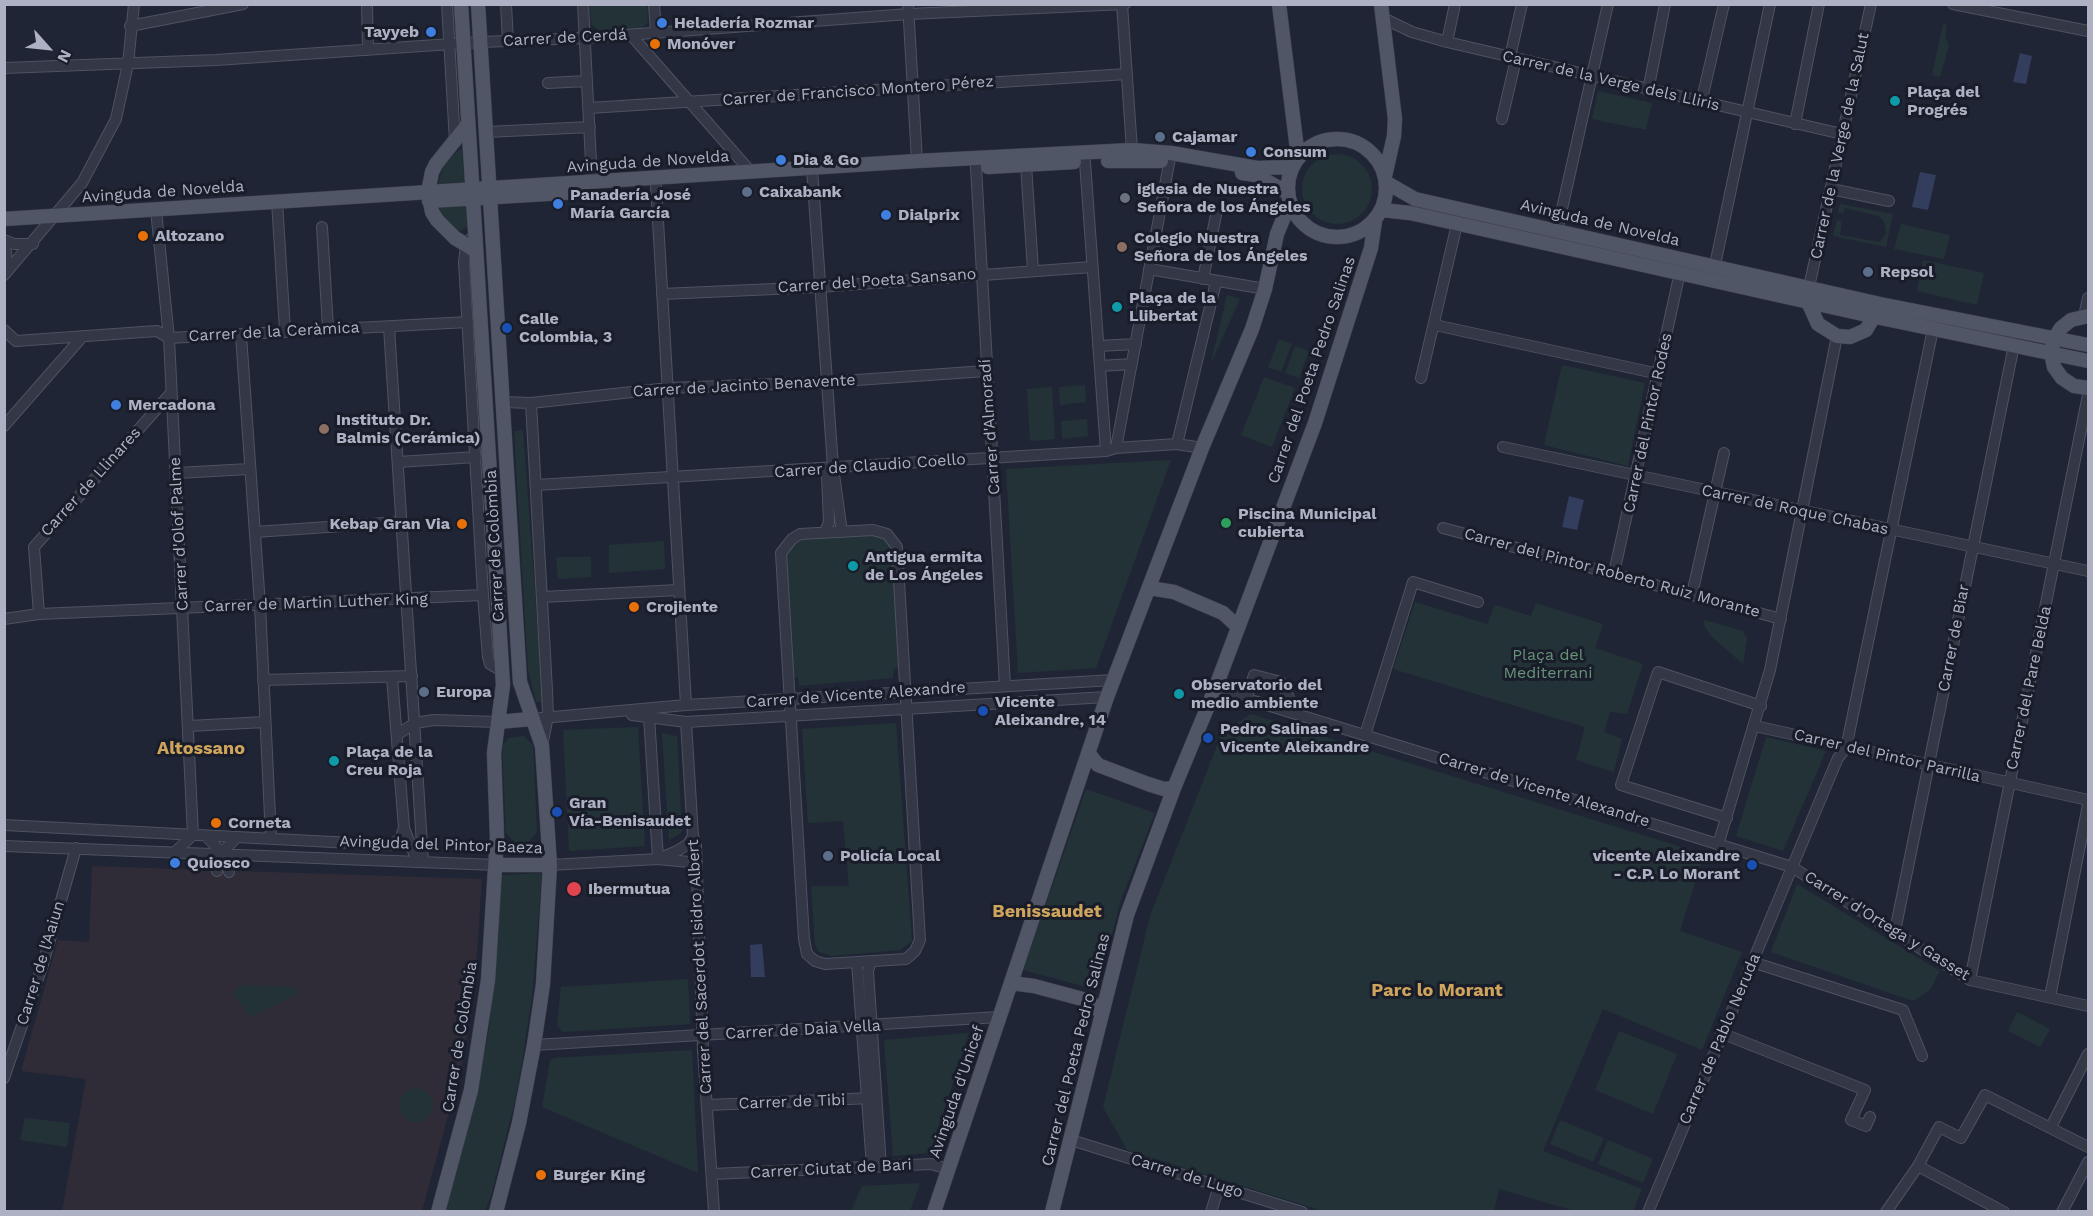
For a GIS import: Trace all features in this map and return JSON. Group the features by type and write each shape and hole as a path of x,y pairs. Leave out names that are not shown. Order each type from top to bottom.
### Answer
{"main road":[{"name":"Carrer de Colòmbia","path":"438,1212 468,1100 488,980 497,865 494,753 502,704 502,671 471,249 475,231 468,124 456,44 461,4"},
{"name":"Carrer de Colòmbia","path":"478,4 520,682 542,746 550,865 543,984 534,1045 519,1123 496,1212"},
{"path":"1279,4 1295,162 1289,197 1297,217 1308,228 1329,237 1358,233 1378,215 1395,136 1382,11"},
{"path":"468,124 432,172 429,197 437,220 471,249"},
{"path":"1295,162 1307,149 1326,140 1351,141 1368,150 1380,163 1386,179"},
{"name":"Avinguda de Novelda","path":"4,219 277,201 429,197 656,186 813,173 917,161 1132,150 1256,175 1289,197"},
{"name":"Avinguda de Novelda","path":"490,194 592,182 751,172 813,173 1171,157 1257,168 1295,162"},
{"name":"Avinguda de Novelda","path":"1386,179 1415,199 1809,287 1933,329 2014,345 2088,345"},
{"name":"Avinguda d'Unicef","path":"934,1212 1107,698 1202,448 1252,329 1289,197"},
{"name":"Avinguda de Novelda","path":"1378,215 1410,213 1808,302 1878,310 2053,346 2088,361"},
{"name":"Carrer del Poeta Pedro Salinas","path":"1052,1212 1126,915 1174,788 1215,689 1315,423 1371,248 1378,215"},
{"path":"1809,287 1808,302 1818,324 1837,336 1859,334 1871,325 1878,310"},
{"path":"2086,316 2071,320 2061,328 2053,346 2054,367 2062,378 2074,386 2088,388"},
{"path":"1149,588 1174,592 1223,613 1238,627"},
{"path":"498,722 531,719"},
{"path":"1089,754 1098,765 1164,789 1174,788"},
{"name":"Avinguda del Pintor Baeza","path":"497,865 550,865"},
{"path":"1011,983 1034,986 1090,1001 1102,1014"}],"street":[{"path":"4,272 33,244 82,183 116,119 128,64 134,4"},
{"path":"130,26 243,4"},
{"path":"367,4 368,50"},
{"path":"447,4 456,44 454,143"},
{"path":"506,4 508,41"},
{"path":"583,4 592,182"},
{"path":"654,4 656,32"},
{"path":"1447,42 1455,4"},
{"path":"1502,119 1522,4"},
{"path":"1557,231 1608,4"},
{"path":"1648,91 1665,4"},
{"path":"1701,104 1724,4"},
{"path":"1715,266 1745,113 1770,4"},
{"path":"1795,124 1819,4"},
{"name":"Carrer de la Verge de la Salut","path":"1809,287 1838,166 1842,134 1871,4"},
{"path":"1953,4 2088,31"},
{"path":"1123,5 1132,150"},
{"name":"Carrer de Cerdá","path":"4,68 128,64 631,35 908,9 1123,5"},
{"path":"908,9 917,161"},
{"name":"Carrer de la Verge dels Lliris","path":"1382,11 1412,32 1447,42 1701,104 1842,134"},
{"path":"631,35 751,172"},
{"name":"Carrer de Francisco Montero Pérez","path":"589,108 1127,74"},
{"path":"548,83 587,81"},
{"path":"487,132 590,127"},
{"path":"1111,450 1132,364 1171,157"},
{"path":"1085,162 1104,424 1111,450"},
{"path":"1026,165 1033,270"},
{"name":"Carrer d'Almoradí","path":"976,167 1005,686"},
{"path":"813,173 819,287 828,382 827,476 830,522 825,532"},
{"path":"656,186 686,705"},
{"path":"1831,189 1889,201"},
{"path":"277,201 285,331"},
{"name":"Carrer d'Olof Palme","path":"156,210 169,338 170,394 177,473 193,835"},
{"path":"1203,279 1216,214"},
{"path":"1421,378 1457,224"},
{"path":"322,227 328,328"},
{"path":"4,240 14,244 33,244"},
{"path":"4,240 8,260 4,272"},
{"name":"Carrer de Colòmbia","path":"471,249 468,322 483,595 488,657 490,664 502,671"},
{"name":"Carrer del Poeta Sansano","path":"662,294 819,287 1092,267"},
{"path":"1149,269 1265,289"},
{"name":"Carrer del Pintor Rodes","path":"1614,573 1680,272"},
{"path":"1177,444 1216,282"},
{"path":"2086,316 2088,298"},
{"name":"Carrer de la Ceràmica","path":"4,330 16,341 158,331 169,338 468,322"},
{"path":"1434,325 1659,374"},
{"path":"389,327 423,861"},
{"name":"Carrer de Pablo Neruda","path":"1648,1212 1836,762 1846,747 1933,329"},
{"path":"241,334 260,605 271,838"},
{"path":"4,426 83,336"},
{"path":"1718,844 1728,818 1761,706 1781,619 1837,336"},
{"path":"1098,346 1136,344"},
{"name":"Carrer de Biar","path":"1895,931 2014,345"},
{"path":"1100,366 1132,364"},
{"name":"Carrer de Jacinto Benavente","path":"503,402 531,404 669,388 828,382 986,370"},
{"name":"Carrer de Llinares","path":"39,614 34,547 170,394"},
{"name":"Carrer del Pare Belda","path":"1970,980 2088,395"},
{"name":"Carrer de Colòmbia","path":"531,404 548,716 542,746"},
{"path":"1104,424 1113,425 1119,422"},
{"name":"Carrer de Claudio Coello","path":"536,485 674,479 1177,444 1202,448"},
{"name":"Carrer de Roque Chabas","path":"1503,447 2088,571"},
{"path":"1692,594 1724,453"},
{"path":"398,462 476,457"},
{"path":"828,468 842,532"},
{"path":"177,473 249,469"},
{"path":"255,532 400,522"},
{"name":"Carrer del Pintor Roberto Ruiz Morante","path":"1443,528 1781,619"},
{"path":"873,530 887,534 897,547 920,940 915,951 906,959 825,964 814,961 807,954 804,939 781,553 792,539 800,534 842,532 873,530"},
{"path":"1365,735 1413,582 1478,602"},
{"path":"543,597 678,590"},
{"name":"Carrer de Martin Luther King","path":"4,619 39,614 483,595"},
{"name":"Carrer de Vicente Alexandre","path":"1728,818 1621,785 1658,672 1761,706"},
{"path":"1247,697 1254,675 1281,682 1297,714"},
{"path":"263,680 412,676"},
{"path":"392,677 404,828 415,856 423,861"},
{"name":"Carrer de Vicente Alexandre","path":"531,719 686,705 789,701 1114,680"},
{"name":"Carrer de Vicente Alexandre","path":"1215,689 1792,867"},
{"name":"Carrer de Vicente Alexandre","path":"597,712 608,717 649,716 686,722 1107,698"},
{"path":"649,716 658,859"},
{"path":"398,734 415,723 434,720 498,722"},
{"path":"189,726 265,722"},
{"name":"Carrer del Sacerdot Isidro Albert","path":"686,722 693,836 696,846 695,876 714,1212"},
{"name":"Carrer del Pintor Parrilla","path":"1755,726 2088,802"},
{"path":"2050,998 2088,802"},
{"name":"Avinguda del Pintor Baeza","path":"4,825 391,845 400,839 404,828"},
{"path":"175,852 193,835"},
{"path":"206,836 222,853 223,872"},
{"name":"Avinguda del Pintor Baeza","path":"658,859 682,848 693,836"},
{"path":"222,853 237,837"},
{"name":"Avinguda del Pintor Baeza","path":"4,846 497,865"},
{"name":"Carrer de l'Aaiun","path":"4,1078 43,964 76,848"},
{"name":"Avinguda del Pintor Baeza","path":"550,865 658,859 689,862 695,876"},
{"name":"Carrer d'Ortega y Gasset","path":"1792,867 1970,980 2088,1006"},
{"path":"867,1027 868,971 871,961"},
{"path":"857,962 867,1027 876,1167"},
{"path":"1752,962 1903,1010 1922,1056"},
{"name":"Carrer de Daia Vella","path":"534,1045 867,1027 999,1017"},
{"path":"1721,1033 1864,1090 1851,1120 1866,1126 1870,1117"},
{"path":"2051,1127 2088,1054"},
{"path":"1886,1212 1918,1166 1939,1127 1961,1138 1985,1095 2088,1147"},
{"name":"Carrer de Tibi","path":"708,1105 872,1098"},
{"name":"Carrer de Lugo","path":"1071,1140 1302,1212"},
{"path":"2062,1212 2088,1162"},
{"name":"Carrer Ciutat de Bari","path":"712,1174 932,1164 948,1169"},
{"path":"1918,1166 2004,1212"},
{"path":"1211,1212 1219,1186"}],"shaded area":[{"path":"92,866 482,879 474,996 462,1065 422,1211 62,1211 86,1079 21,1071 58,940 89,942"}],"green space":[{"path":"590,5 647,5 648,22 641,29 599,31 591,24"},
{"path":"1943,24 1947,25 1945,37 1949,45 1940,77 1932,75"},
{"path":"1598,91 1652,103 1646,130 1592,119"},
{"path":"462,148 464,182 438,184 444,163"},
{"path":"1344,154 1357,160 1366,169 1370,175 1372,189 1370,203 1362,214 1351,222 1330,224 1312,214 1304,203 1302,182 1312,164 1323,156"},
{"path":"439,204 467,205 467,228 457,232 445,222 437,208"},
{"path":"1840,204 1893,214 1886,247 1833,236 1837,220 1842,221 1840,235 1880,242 1886,233 1884,221 1878,216 1845,208 1843,214 1838,213"},
{"path":"1901,224 1950,235 1944,259 1894,249"},
{"path":"1923,260 1984,273 1977,305 1917,291"},
{"path":"1227,295 1240,299 1211,363"},
{"path":"1279,339 1292,344 1281,372 1268,367"},
{"path":"1295,346 1309,351 1299,378 1285,373"},
{"path":"1562,365 1645,383 1628,466 1544,445"},
{"path":"1264,377 1295,388 1272,447 1241,435"},
{"path":"1085,385 1086,402 1060,405 1059,387"},
{"path":"1052,387 1055,439 1030,441 1027,389"},
{"path":"1087,419 1088,436 1062,439 1061,421"},
{"path":"523,430 543,702 536,702 528,670 514,431"},
{"path":"1171,460 1096,668 1018,673 1006,469"},
{"path":"876,533 886,537 892,548 899,668 893,669 893,678 799,686 798,677 792,677 784,557 796,540"},
{"path":"664,541 665,569 609,573 609,545"},
{"path":"556,557 591,557 591,577 558,579"},
{"name":"Plaça del Mediterrani","path":"1415,602 1487,624 1495,605 1531,616 1536,603 1603,624 1595,648 1643,664 1627,714 1610,712 1604,732 1622,739 1614,772 1576,760 1585,727 1393,669"},
{"path":"1705,620 1743,631 1747,638 1743,664 1711,636 1703,623"},
{"path":"1251,714 1704,854 1680,931 1742,952 1702,1050 1603,1009 1543,1151 1642,1189 1633,1211 1575,1211 1499,1189 1494,1211 1323,1211 1127,1150 1103,1107 1150,916 1222,733"},
{"path":"896,723 912,941 900,950 832,956 819,952 815,945 811,886 849,886 843,821 808,823 802,729"},
{"path":"638,727 645,846 569,851 563,730"},
{"path":"662,733 677,736 682,832 669,840"},
{"path":"524,736 533,745 537,832 528,843 514,842 506,833 502,747 508,738"},
{"path":"1766,737 1826,751 1783,851 1736,836"},
{"path":"1086,789 1155,813 1120,903 1098,990 1023,970"},
{"path":"542,873 532,997 523,1056 515,1101 492,1192 485,1211 444,1212 482,1066 489,1029 502,875"},
{"path":"1797,884 1940,971 1930,990 1913,1001 1771,952"},
{"path":"688,979 690,1024 562,1032 557,1025 561,987"},
{"path":"245,985 295,987 298,994 251,1017 232,994 238,987"},
{"path":"2017,1012 2050,1029 2040,1047 2008,1031"},
{"path":"1619,1031 1677,1054 1653,1114 1595,1090"},
{"path":"969,1033 930,1153 893,1156 884,1040"},
{"path":"692,1050 698,1173 542,1107 550,1061 554,1058"},
{"path":"416,1088 428,1093 433,1105 428,1117 416,1122 404,1117 399,1105 404,1093"},
{"path":"25,1118 70,1123 67,1147 20,1140"},
{"path":"1560,1120 1604,1138 1593,1162 1550,1144"},
{"path":"1608,1140 1653,1159 1643,1183 1598,1164"},
{"path":"920,1183 910,1211 851,1211 862,1186"}],"water":[{"path":"2020,53 2032,56 2026,84 2013,82"},
{"path":"1920,172 1936,175 1928,210 1912,207"},
{"path":"1569,496 1584,500 1577,530 1562,527"},
{"path":"762,944 765,977 751,977 750,945"}],"place":[{"name":"Heladería Rozmar","path":"662,23"},
{"name":"Tayyeb","path":"431,32"},
{"name":"Monóver","path":"655,44"},
{"name":"Plaça del Progrés","path":"1895,101"},
{"name":"Cajamar","path":"1160,137"},
{"name":"Consum","path":"1251,152"},
{"name":"Dia & Go","path":"781,160"},
{"name":"Caixabank","path":"747,192"},
{"name":"iglesia de Nuestra Señora de los Ángeles","path":"1125,198"},
{"name":"Panadería José María García","path":"558,204"},
{"name":"Dialprix","path":"886,215"},
{"name":"Altozano","path":"143,236"},
{"name":"Colegio Nuestra Señora de los Ángeles","path":"1122,247"},
{"name":"Repsol","path":"1868,272"},
{"name":"Plaça de la Llibertat","path":"1117,307"},
{"name":"Calle Colombia, 3","path":"507,328"},
{"name":"Mercadona","path":"116,405"},
{"name":"Instituto Dr. Balmis (Cerámica)","path":"324,429"},
{"name":"Piscina Municipal cubierta","path":"1226,523"},
{"name":"Kebap Gran Via","path":"462,524"},
{"name":"Antigua ermita de Los Ángeles","path":"853,566"},
{"name":"Crojiente","path":"634,607"},
{"name":"Europa","path":"424,692"},
{"name":"Observatorio del medio ambiente","path":"1179,694"},
{"name":"Vicente Aleixandre, 14","path":"983,711"},
{"name":"Pedro Salinas - Vicente Aleixandre","path":"1208,738"},
{"name":"Plaça de la Creu Roja","path":"334,761"},
{"name":"Gran Vía-Benisaudet","path":"557,812"},
{"name":"Corneta","path":"216,823"},
{"name":"Policía Local","path":"828,856"},
{"name":"Quiosco","path":"175,863"},
{"name":"vicente Aleixandre - C.P. Lo Morant","path":"1752,865"},
{"name":"Ibermutua","path":"574,889"},
{"name":"Burger King","path":"541,1175"}],"district":[{"name":"Altossano","path":"201,749"},
{"name":"Benissaudet","path":"1047,912"},
{"name":"Parc lo Morant","path":"1437,991"}]}
